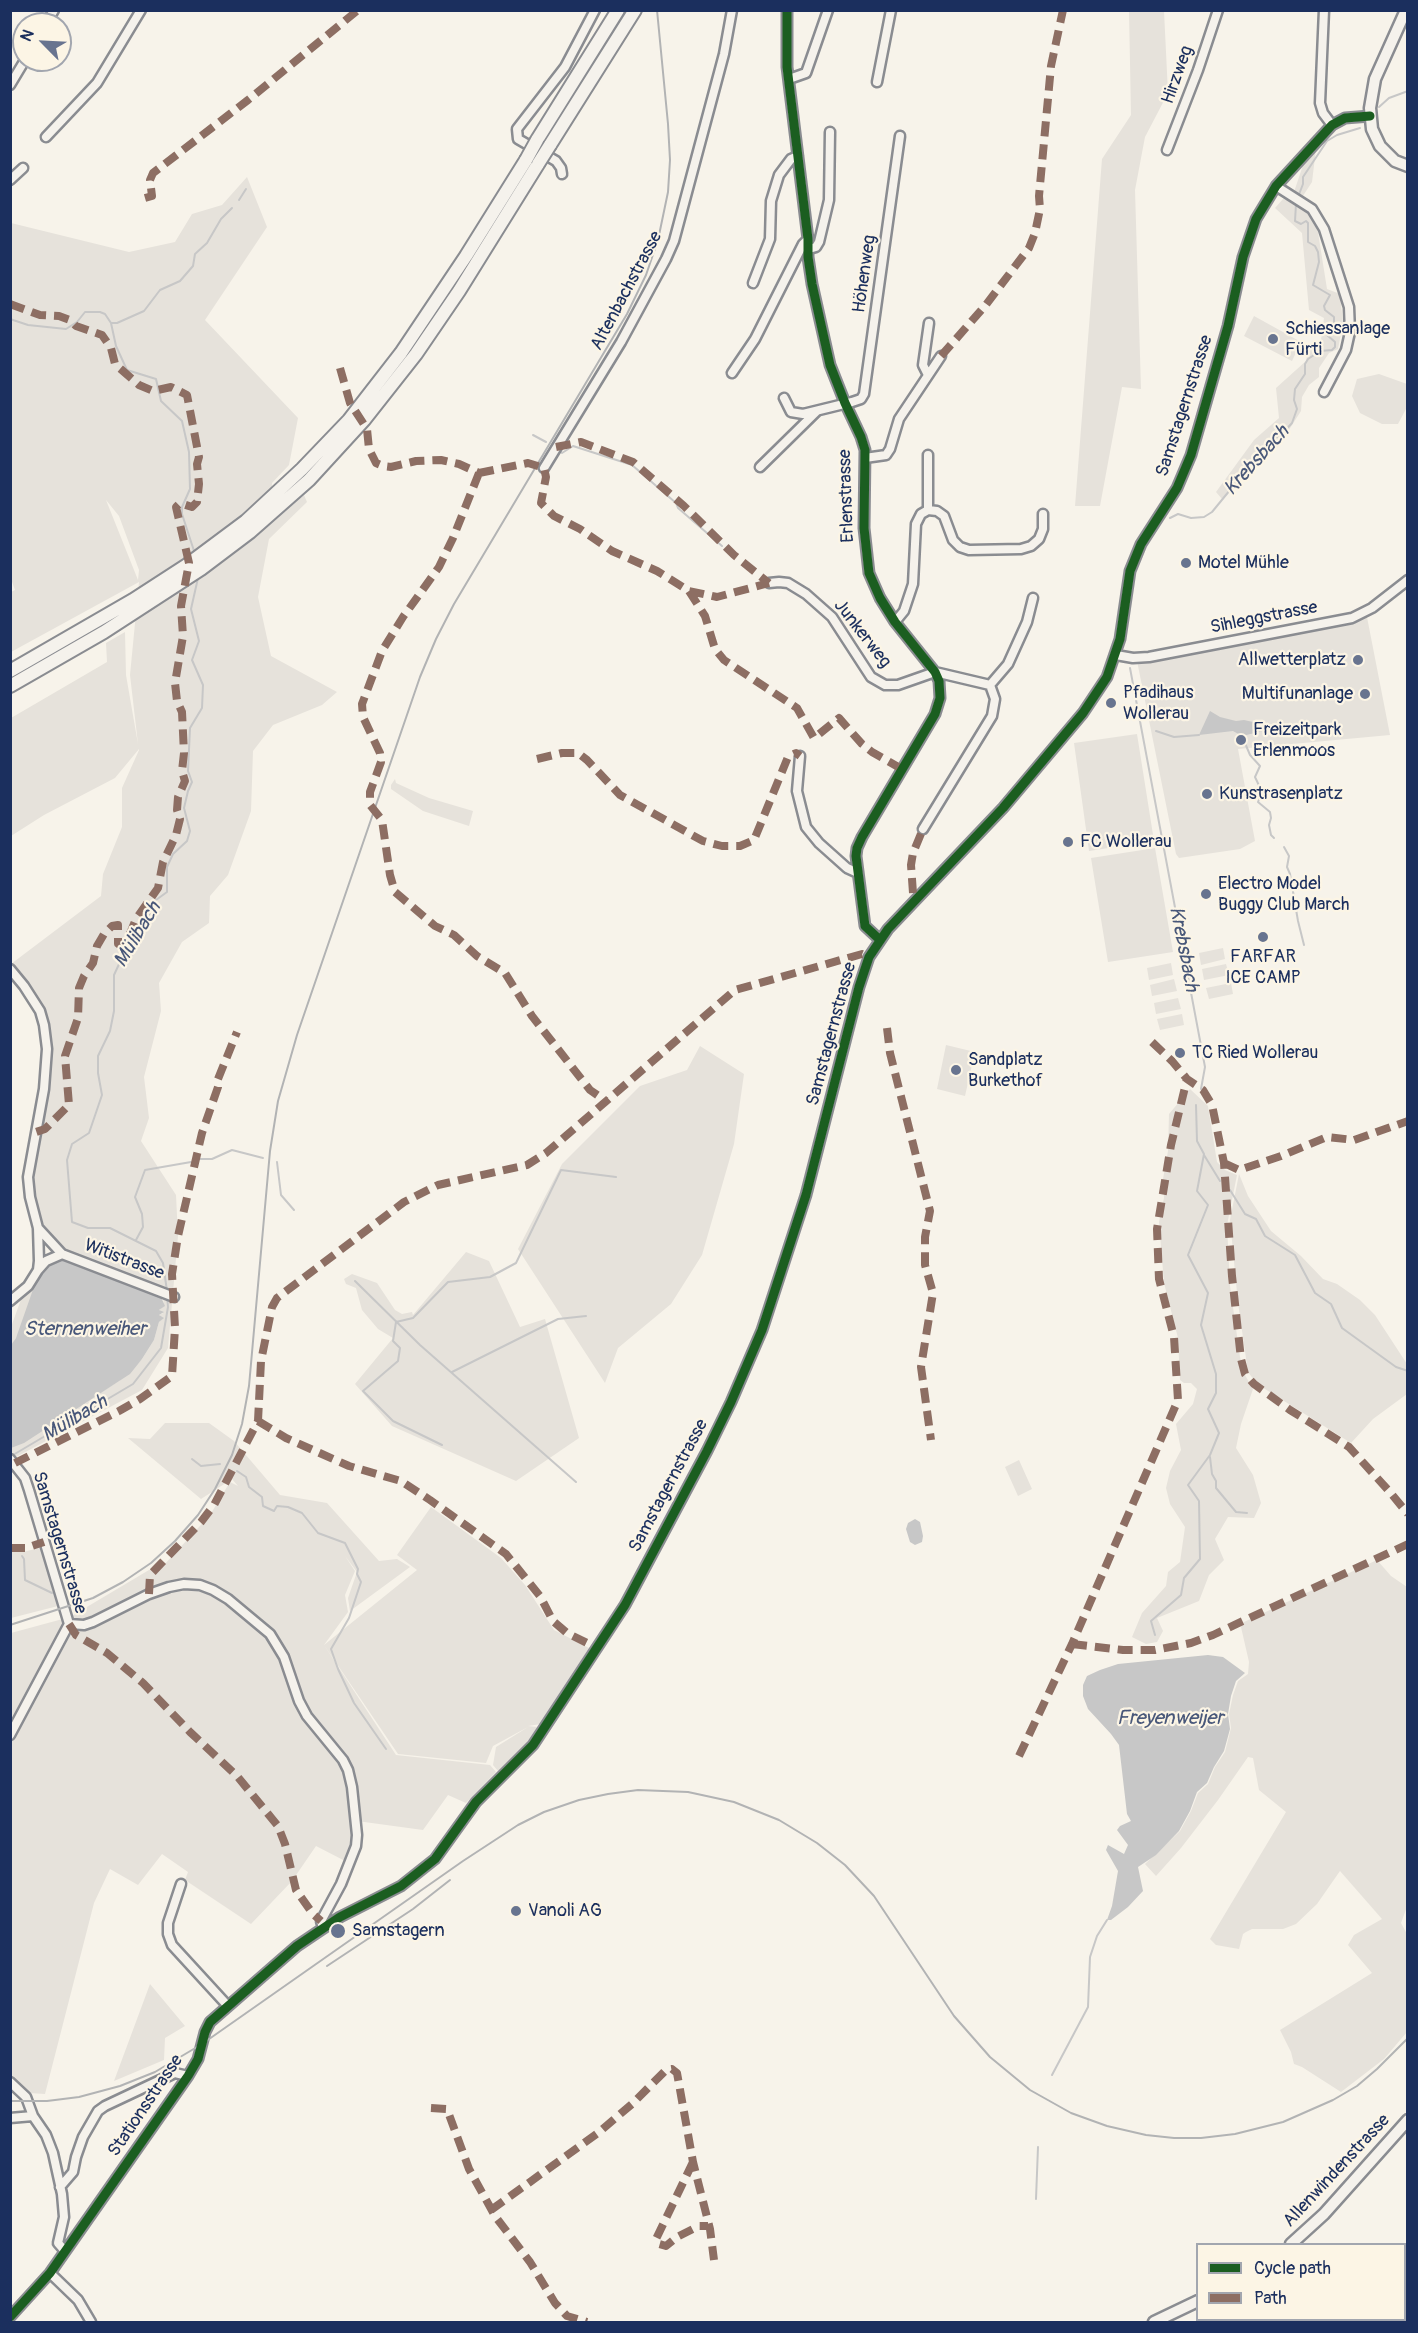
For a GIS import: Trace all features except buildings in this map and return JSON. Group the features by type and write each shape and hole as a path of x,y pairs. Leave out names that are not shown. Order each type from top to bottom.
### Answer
{"highway":[{"path":"10,671 201,569 261,515 330,441 382,378 532,162 618,10"},
{"path":"543,143 635,10"},
{"path":"10,686 136,605"}],"main road":[{"path":"1406,10 1375,79 1370,99 1370,116 1372,129 1380,146 1395,161 1407,166"},
{"name":"Allenwindenstrasse","path":"1292,2243 1324,2214 1407,2120"},
{"path":"1154,2322 1196,2301"}],"street":[{"path":"46,137 97,83 141,10"},
{"path":"562,174 556,161 518,139 517,129 565,67 595,10"},
{"name":"Altenbachstrasse","path":"544,468 621,342 674,241 724,54 732,10"},
{"name":"Erlenstrasse","path":"787,10 789,79 808,239 810,275 830,365 861,437 866,458 864,528 869,573 880,598 895,622 939,681 940,698 935,714 862,837 856,856 865,926 879,940"},
{"path":"789,79 806,73 828,10"},
{"path":"877,82 891,10"},
{"name":"Hirzweg","path":"1167,150 1218,10"},
{"path":"1324,10 1320,102 1323,113 1332,124 1345,118 1370,116"},
{"path":"10,85 18,72"},
{"name":"Samstagernstrasse","path":"441,1851 476,1802 533,1745 625,1605 731,1402 762,1330 795,1229 818,1154 864,970 879,940 979,835 1083,713 1107,677 1116,655 1130,571 1135,556 1184,474 1216,370 1248,238 1263,206 1276,186 1332,124"},
{"path":"809,249 816,247 819,242 829,200 830,132"},
{"name":"Höhenweg","path":"845,403 861,399 867,386 900,136"},
{"path":"753,283 770,239 771,201 779,175 791,159 798,156"},
{"path":"10,180 23,168"},
{"path":"1276,186 1312,209 1324,229 1349,307 1350,332 1346,350 1324,392"},
{"path":"732,372 756,339 802,244 808,239"},
{"path":"927,375 923,365 929,323"},
{"path":"866,458 886,455 899,419 941,356"},
{"path":"784,398 791,412 803,414 845,403"},
{"path":"760,467 818,410"},
{"path":"928,455 928,510"},
{"path":"895,622 904,611 913,584 916,524 921,514 928,510 937,511 945,516 953,540 960,547 969,550 1021,549 1030,546 1039,539 1043,529 1043,514"},
{"name":"Sihleggstrasse","path":"1116,655 1133,658 1149,657 1352,618 1372,608 1407,580"},
{"name":"Junkerweg","path":"769,583 788,583 806,594 832,617 871,677 879,682 885,685 898,685 934,672"},
{"path":"990,685 1008,664 1027,622 1033,598"},
{"path":"934,672 990,685"},
{"path":"923,830 992,716 995,699 990,685"},
{"path":"800,756 797,791 806,827 819,843 847,868 858,873"},
{"path":"10,969 40,1011 46,1041 44,1089 28,1178 30,1197 39,1228 38,1270"},
{"name":"Witistrasse","path":"39,1228 62,1254 174,1296"},
{"name":"Witistrasse","path":"10,1301 28,1286 46,1261 62,1254"},
{"name":"Samstagernstrasse","path":"10,1459 25,1478 69,1624 10,1735"},
{"path":"69,1624 84,1625 93,1622 149,1594 184,1584 213,1590 228,1599 270,1634 284,1657 299,1701 307,1716 343,1760 352,1786 356,1846 341,1884 321,1921 323,1928"},
{"name":"Stationsstrasse","path":"10,2317 50,2273 188,2076 198,2059 210,2022 297,1946 323,1928 401,1886 426,1867 441,1851"},
{"path":"181,1884 168,1923 168,1934 172,1945 227,2006"},
{"path":"60,2187 73,2172 83,2137 99,2111 105,2106 176,2073 188,2076"},
{"path":"10,2082 26,2097 33,2116 46,2135 60,2187 64,2217 58,2243 65,2251"},
{"path":"10,2118 33,2116"},
{"path":"50,2273 78,2300 91,2322"}],"shaded area":[{"path":"1129,11 1164,11 1168,93 1145,137 1135,190 1141,389 1122,387 1100,506 1075,506 1102,159 1131,115"},
{"path":"1316,149 1312,182 1299,202 1312,211 1317,226 1327,289 1340,294 1343,323 1338,349 1329,353 1319,368 1319,377 1309,385 1302,397 1301,411 1278,447 1253,467 1222,499 1216,492 1254,440 1279,418 1276,388 1306,361 1308,347 1321,340 1324,318 1309,310 1302,233 1275,208 1283,199 1291,201 1304,162"},
{"path":"247,177 267,227 205,320 298,418 289,465 272,483 272,521 304,495 307,502 269,539 258,597 271,656 337,692 322,705 273,725 253,751 251,811 228,875 210,896 209,923 182,942 159,983 161,1011 144,1077 149,1118 141,1141 176,1195 178,1236 168,1348 142,1390 16,1457 11,1453 11,1448 119,1381 142,1359 154,1340 159,1322 163,1318 159,1315 163,1313 159,1310 164,1306 162,1291 64,1252 42,1230 30,1182 47,1032 11,964 101,896 103,874 122,827 122,788 139,749 115,778 44,815 11,836 11,718 107,662 106,643 125,632 126,675 138,744 130,675 139,582 11,652 11,592 15,590 11,579 11,223 129,252 175,242 192,214 222,205","holes":["106,500 119,516 139,570 138,580"]},
{"name":"Schiessanlage Fürti","path":"1254,316 1301,342 1292,361 1244,336"},
{"path":"1379,374 1407,384 1407,407 1398,424 1382,424 1360,413 1352,396 1357,379"},
{"name":"Freizeitpark Erlenmoos","path":"1366,612 1390,735 1238,749 1255,841 1240,849 1179,858 1176,854 1137,661"},
{"path":"1137,734 1154,841 1089,851 1074,743"},
{"path":"395,779 396,783 429,798 473,811 469,826 423,811 391,789"},
{"path":"1155,848 1173,952 1108,962 1091,858"},
{"path":"1223,948 1225,959 1201,965 1199,953"},
{"path":"1171,963 1173,975 1149,980 1147,968"},
{"path":"1226,964 1229,975 1204,980 1202,969"},
{"path":"1174,979 1177,991 1152,996 1150,985"},
{"path":"1231,983 1233,994 1209,999 1206,988"},
{"path":"1178,998 1181,1009 1156,1014 1154,1003"},
{"path":"1182,1014 1184,1025 1160,1030 1157,1019"},
{"name":"Sandplatz Burkethof","path":"946,1045 975,1052 965,1096 937,1089"},
{"path":"700,1046 744,1074 734,1144 702,1255 671,1304 618,1348 605,1383 518,1249 562,1164 640,1086 687,1070"},
{"path":"1190,1089 1208,1106 1217,1162 1225,1170 1237,1175 1227,1225 1230,1286 1240,1357 1245,1375 1253,1389 1241,1424 1236,1448 1253,1475 1261,1503 1254,1518 1228,1517 1215,1539 1224,1560 1209,1575 1199,1601 1157,1618 1163,1631 1157,1642 1146,1644 1132,1637 1142,1613 1166,1586 1168,1572 1180,1562 1185,1527 1170,1504 1166,1488 1170,1471 1181,1450 1176,1424 1193,1404 1197,1389 1191,1383 1184,1383 1180,1380 1178,1338 1164,1283 1159,1222 1164,1198 1163,1179 1168,1151 1169,1114"},
{"path":"1239,1174 1248,1196 1271,1231 1301,1256 1323,1279 1337,1284 1360,1300 1375,1315 1407,1364 1407,1394 1373,1419 1351,1443 1257,1384 1248,1372 1238,1303 1230,1220"},
{"path":"466,1252 489,1261 520,1327 545,1319 579,1438 516,1481 392,1426 355,1384 393,1338 378,1329 362,1310 356,1288 346,1284 344,1279 352,1274 377,1283 395,1310 402,1314 412,1312 413,1315"},
{"path":"56,1257 11,1346 11,1327 23,1294 47,1263"},
{"path":"165,1423 209,1423 234,1441 280,1495 327,1503 379,1561 397,1559 410,1567 350,1611 348,1598 357,1572 345,1556 355,1571 345,1595 348,1612 324,1645 396,1755 490,1765 496,1772 466,1803 448,1795 423,1830 357,1821 349,1863 316,1846 292,1881 251,1924 185,1880 188,1872 162,1854 138,1885 110,1869 94,1903 45,2094 29,2093 11,2075 11,1633 70,1617 149,1570 164,1565 210,1515 230,1482 238,1486 232,1479 201,1499 128,1438 150,1439"},
{"path":"1019,1460 1032,1489 1018,1496 1005,1467"},
{"path":"431,1507 501,1558 525,1585 554,1630 591,1649 541,1724 528,1726 537,1727 532,1737 498,1771 493,1765 496,1747 528,1727 493,1746 486,1763 398,1754 324,1645 417,1570 397,1555"},
{"path":"43,1547 58,1606 11,1618 11,1551 23,1552"},
{"path":"1377,1560 1391,1576 1407,1587 1408,1904 1401,1923 1407,1934 1407,2032 1384,2059 1341,2092 1294,2064 1280,2030 1372,1973 1348,1945 1354,1935 1382,1919 1340,1871 1317,1904 1296,1924 1283,1929 1252,1929 1243,1934 1239,1949 1216,1945 1210,1939 1286,1812 1259,1790 1253,1758 1248,1757 1181,1848 1156,1876 1145,1864 1180,1831 1198,1793 1208,1784 1225,1752 1231,1728 1229,1714 1233,1695 1238,1681 1248,1674 1249,1662 1241,1627 1244,1622"},
{"path":"150,1984 185,2026 165,2038 164,2060 114,2081"}],"water":[{"path":"1210,711 1220,717 1253,722 1263,731 1242,736 1233,731 1199,735"},
{"name":"Sternenweiher","path":"56,1258 79,1262 161,1297 165,1306 159,1310 164,1312 159,1315 164,1318 159,1322 154,1340 130,1374 24,1443 11,1448 11,1345 16,1338 36,1281"},
{"path":"915,1519 920,1522 923,1536 922,1542 915,1545 910,1542 906,1529 908,1523"},
{"name":"Freyenweijer","path":"1208,1655 1223,1657 1245,1673 1236,1681 1231,1696 1228,1714 1230,1729 1224,1751 1207,1783 1197,1792 1179,1831 1156,1855 1138,1867 1143,1891 1128,1907 1111,1920 1107,1920 1112,1906 1118,1871 1106,1850 1108,1845 1124,1854 1128,1845 1117,1830 1131,1821 1127,1814 1119,1745 1088,1709 1083,1696 1083,1685 1087,1676 1118,1664"}],"waterway":[{"name":"Krebsbach","path":"1379,107 1389,98 1408,91"},
{"name":"Krebsbach","path":"1298,197 1303,177 1327,141 1337,135 1360,128"},
{"path":"239,200 246,189"},
{"name":"Krebsbach","path":"1170,518 1178,514 1191,518 1204,517 1212,512 1271,440 1282,434 1292,423 1297,409 1294,400 1295,389 1305,374 1305,364 1308,359 1320,351 1332,350 1335,347 1335,342 1327,335 1334,327 1334,317 1325,310 1324,306 1330,295 1313,285 1319,262 1318,252 1315,246 1308,242 1308,223 1306,221 1301,224 1295,221 1296,204"},
{"path":"111,323 117,323 144,311 160,290 180,281 193,266 195,254 207,243 221,219 232,208"},
{"name":"Mülibach","path":"10,319 28,325 66,329 77,322 85,312 105,314 111,323 116,346 127,370 156,379 161,401 182,421 189,452 190,489 182,507 182,514 195,554"},
{"path":"533,435 546,442"},
{"path":"559,451 562,453 573,446 632,465 722,546"},
{"name":"Mülibach","path":"167,1291 163,1263 156,1251 110,1228 88,1228 72,1222 67,1160 72,1144 89,1133 102,1095 98,1056 110,1031 114,1011 114,975 120,962 138,939 156,900 167,892 167,867 173,854 187,841 190,831 184,808 192,782 188,771 190,728 202,708 203,685 192,660 199,641 191,609 198,578"},
{"name":"Krebsbach","path":"1130,668 1205,1067 1201,1089"},
{"path":"1156,731 1174,737 1199,735"},
{"path":"1242,736 1250,755 1260,766 1255,777 1262,792 1258,802 1270,812 1269,825 1274,838"},
{"path":"1284,847 1289,856 1287,867 1304,945"},
{"name":"Krebsbach","path":"1155,1635 1151,1621 1181,1595 1184,1578 1200,1559 1199,1501 1188,1485 1210,1455 1219,1433 1208,1409 1216,1393 1216,1374 1201,1325 1208,1293 1188,1255 1208,1205 1197,1191 1204,1154 1197,1141 1196,1105"},
{"path":"198,1159 212,1159 232,1150 263,1158"},
{"path":"1204,1155 1220,1181"},
{"path":"136,1240 143,1227 142,1214 135,1197 145,1170 191,1162"},
{"path":"277,1162 281,1195 294,1210"},
{"path":"442,1445 393,1421 363,1391 398,1361 400,1348 393,1341 396,1322 413,1318 448,1282 490,1277 516,1263 561,1170 616,1177"},
{"path":"1230,1190 1245,1214 1256,1219 1265,1236 1295,1255 1315,1293 1331,1304 1342,1328 1396,1367 1408,1371"},
{"path":"355,1281 420,1345 576,1482"},
{"name":"Mülibach","path":"13,1455 133,1384 161,1348 168,1307 167,1296"},
{"path":"452,1372 558,1319 586,1316"},
{"path":"1210,1457 1216,1488 1236,1512 1247,1513"},
{"path":"192,1459 201,1466 220,1464"},
{"path":"237,1471 246,1477 249,1487 262,1497 263,1506 274,1511 277,1506 288,1507 302,1513 318,1533 345,1543 358,1569 357,1574 361,1582 349,1618 331,1649 354,1703 386,1749"},
{"path":"22,1556 25,1580 52,1593"},
{"name":"Krebsbach","path":"1052,2075 1088,2007 1090,1957 1097,1936 1107,1920"},
{"name":"Krebsbach","path":"1036,2199 1038,2147"}],"railway":[{"path":"10,1625 93,1598 123,1582 151,1563 198,1515 215,1489 232,1455 242,1424 249,1386 270,1151 278,1101 297,1035 420,677 454,604 627,314 646,275 658,240 668,192 670,160 657,10"},
{"path":"10,2101 47,2101 79,2097 120,2086 155,2072 202,2044 518,1825 544,1812 579,1800 638,1790 688,1792 734,1802 779,1820 817,1843 845,1865 874,1896 954,2016 990,2057 1030,2090 1071,2113 1107,2126 1146,2135 1201,2138 1235,2134 1283,2122 1333,2100 1357,2086 1408,2038"},
{"path":"327,1966 413,1909 450,1880"}],"marked path":[{"path":"145,198 152,196 150,180 153,173 248,100 358,10"},
{"path":"941,356 985,306 1029,248 1035,233 1040,209 1039,196 1051,66 1063,10"},
{"path":"10,304 40,315 59,316 70,320 76,326 102,335 111,348 115,364 139,385 153,391 171,387 187,395 199,457 197,502 192,507 180,503 176,507 189,563 181,606 183,636 175,683 177,701 182,712 184,753 182,771 185,781 178,797 177,810 180,819 176,835 163,862 158,888 136,919 124,946 118,944 118,925 112,926 97,946 93,963 79,988 78,1018 65,1056 69,1105 45,1129 36,1132"},
{"path":"340,368 350,403 367,429 369,449 376,463 391,467 416,461 441,460 459,464 479,473"},
{"path":"556,447 581,442 633,462 684,506 734,555 769,583"},
{"path":"479,473 528,463 544,468 546,477 541,503 554,516 580,529 612,551 657,571 689,591 717,597 769,583"},
{"path":"479,473 439,567 382,651 362,704 363,717 380,753 381,762 370,792 370,805 382,820 390,875 395,892 435,926 454,935 477,956 505,973 532,1016 590,1090 606,1101"},
{"path":"689,591 705,616 715,649 724,660 797,708 814,738 839,718 872,752 900,768 903,762"},
{"path":"537,759 562,753 578,753 620,795 703,841 722,846 740,846 754,840 788,757 796,753 800,756"},
{"path":"913,893 911,865 913,853 923,829"},
{"path":"149,1594 150,1575 201,1522 214,1505 258,1421 261,1361 272,1307 277,1298 404,1202 438,1185 527,1165 546,1153 735,990 862,954 869,957"},
{"path":"887,1028 890,1053 930,1211 925,1237 925,1265 933,1293 921,1367 931,1440"},
{"path":"15,1463 119,1411 172,1376 175,1328 172,1274 178,1236 202,1133 218,1087 218,1079 237,1032"},
{"path":"1152,1042 1187,1079 1203,1090 1212,1105 1224,1163 1232,1276 1241,1359 1245,1374 1254,1384 1290,1410 1349,1447 1408,1514"},
{"path":"1019,1756 1072,1644 1178,1400 1174,1337 1159,1279 1157,1229 1171,1145 1187,1079"},
{"path":"1224,1163 1239,1170 1327,1137 1354,1140 1408,1121"},
{"path":"258,1421 286,1438 349,1466 401,1481 430,1500 506,1554 540,1596 553,1621 567,1633 597,1648"},
{"path":"10,1548 26,1548 44,1542"},
{"path":"1072,1644 1123,1650 1155,1650 1191,1643 1213,1635 1408,1544"},
{"path":"69,1624 76,1635 107,1653 143,1683 237,1776 278,1826 285,1844 296,1890 313,1914 321,1921"},
{"path":"491,2210 598,2133 632,2104 666,2070 672,2069 677,2073 693,2162 710,2229 714,2260"},
{"path":"431,2108 447,2109 469,2169 495,2216 530,2262 555,2303 567,2316 587,2322"},
{"path":"693,2162 656,2239 659,2244 666,2246 677,2237 699,2226 708,2226"}],"cycle path":[{"path":"787,10 787,67 808,239 808,257 830,365 865,450 864,528 869,573 880,598 895,622 935,672 939,681 940,698 935,714 857,848 856,856 865,926 880,940"},
{"path":"10,2317 50,2273 188,2076 198,2059 210,2022 297,1946 340,1917 401,1886 435,1859 476,1802 533,1745 625,1605 707,1451 762,1330 806,1195 859,987 869,957 888,929 1003,808 1083,713 1107,677 1120,639 1130,571 1141,544 1177,488 1191,455 1228,326 1243,257 1256,219 1276,186 1332,125 1345,118 1370,116"}],"place":[{"name":"Schiessanlage Fürti","path":"1273,339"},
{"name":"Motel Mühle","path":"1186,563"},
{"name":"Allwetterplatz","path":"1358,660"},
{"name":"Multifunanlage","path":"1365,694"},
{"name":"Pfadihaus Wollerau","path":"1111,703"},
{"name":"Freizeitpark Erlenmoos","path":"1241,740"},
{"name":"Kunstrasenplatz","path":"1207,794"},
{"name":"FC Wollerau","path":"1068,842"},
{"name":"Electro Model Buggy Club March","path":"1206,894"},
{"name":"FARFAR ICE CAMP","path":"1263,937"},
{"name":"TC Ried Wollerau","path":"1180,1053"},
{"name":"Sandplatz Burkethof","path":"956,1070"},
{"name":"Vanoli AG","path":"516,1911"},
{"name":"Samstagern","path":"338,1931"}]}
